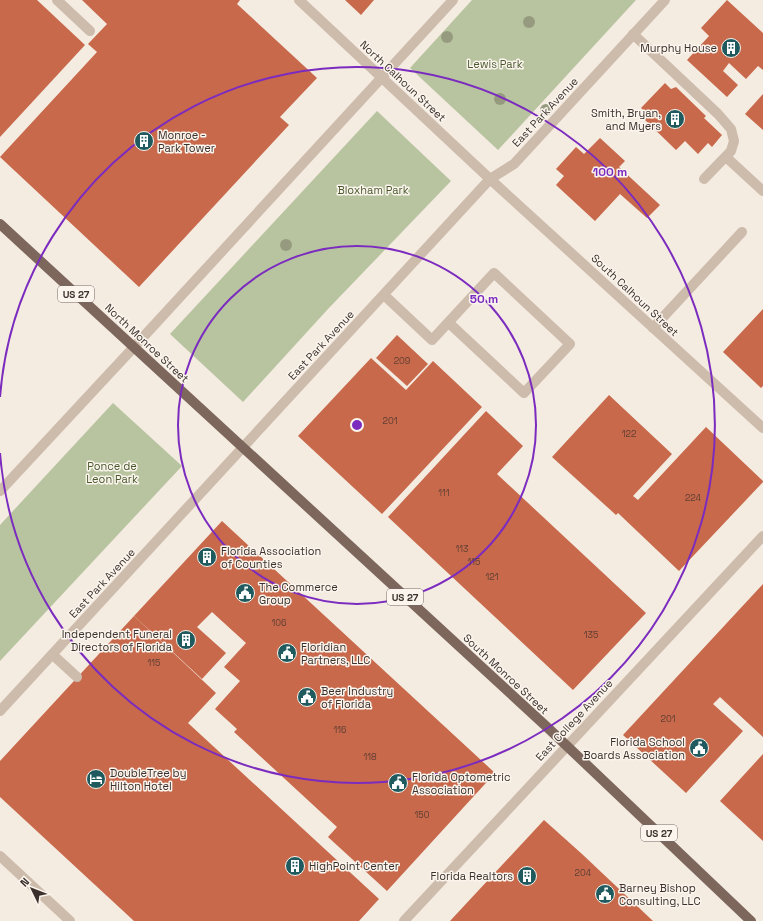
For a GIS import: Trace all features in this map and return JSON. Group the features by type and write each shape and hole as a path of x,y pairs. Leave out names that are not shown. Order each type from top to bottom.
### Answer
{"main road":[{"name":"North Monroe Street","path":"0,224 242,448"},
{"name":"South Monroe Street","path":"242,448 566,746 751,921"}],"street":[{"path":"57,0 90,31"},
{"name":"North Calhoun Street","path":"298,0 490,179"},
{"path":"0,491 453,0"},
{"name":"East Park Avenue","path":"0,711 490,179 514,164 665,0"},
{"path":"633,34 732,129 734,141 731,151 704,179"},
{"path":"726,156 763,191"},
{"name":"South Calhoun Street","path":"490,179 763,428"},
{"path":"653,328 742,232"},
{"path":"384,295 432,340 494,273 570,344 524,393 449,323"},
{"name":"East College Avenue","path":"404,921 763,536"},
{"path":"53,655 77,677"},
{"path":"0,856 70,921"}],"green space":[{"name":"Lewis Park","path":"472,0 636,0 498,150 410,68"},
{"name":"Bloxham Park","path":"377,111 451,181 328,309 243,402 170,334"},
{"name":"Ponce de Leon Park","path":"113,403 182,466 0,661 0,525"}],"building":[{"path":"0,0 37,0 85,45 0,137"},
{"name":"Monroe - Park Tower","path":"82,0 240,0 237,4 317,78 280,117 289,125 139,287 0,157 97,52 88,44 107,24"},
{"path":"345,0 374,0 361,15"},
{"name":"Murphy House","path":"727,0 763,33 763,70 758,66 746,79 729,63 723,71 738,85 727,97 687,60 709,36 701,28"},
{"name":"Smith, Bryan, and Myers","path":"665,83 671,89 676,87 706,116 704,118 722,135 712,147 708,143 698,154 685,141 676,150 645,120 649,115 641,108"},
{"path":"763,94 763,130 745,114"},
{"path":"600,138 625,161 619,167 660,205 647,218 620,194 595,221 556,185 564,176 556,169 576,147 584,154"},
{"path":"763,309 763,386 761,388 723,352"},
{"path":"397,335 428,364 407,386 376,358"},
{"path":"371,358 406,390 433,361 482,407 382,514 298,436"},
{"path":"609,395 672,454 633,496 638,500 706,427 763,481 679,571 618,513 616,515 552,457"},
{"path":"486,411 523,446 497,474 646,613 573,690 388,517"},
{"path":"222,521 495,773 387,891 328,837 337,827 234,732 237,729 215,709 240,681 224,667 246,643 212,612 197,627 226,653 202,679 134,616"},
{"path":"763,584 763,737 720,697 713,704 743,731 686,793 623,735"},
{"path":"134,616 216,693 188,723 379,899 359,921 134,921 0,797 0,761"},
{"path":"763,754 763,841 720,801"},
{"path":"544,820 582,854 653,921 450,921"}],"place":[{"name":"Murphy House","path":"731,48"},
{"name":"Smith, Bryan, and Myers","path":"675,119"},
{"name":"Monroe - Park Tower","path":"144,141"},
{"name":"Florida Association of Counties","path":"207,557"},
{"name":"The Commerce Group","path":"245,593"},
{"name":"Independent Funeral Directors of Florida","path":"186,640"},
{"name":"Floridian Partners, LLC","path":"287,653"},
{"name":"Beer Industry of Florida","path":"307,697"},
{"name":"Florida School Boards Association","path":"699,748"},
{"name":"DoubleTree by Hilton Hotel","path":"96,779"},
{"name":"Florida Optometric Association","path":"398,783"},
{"name":"HighPoint Center","path":"295,866"},
{"name":"Florida Realtors","path":"527,876"},
{"name":"Barney Bishop Consulting, LLC","path":"605,894"}]}
